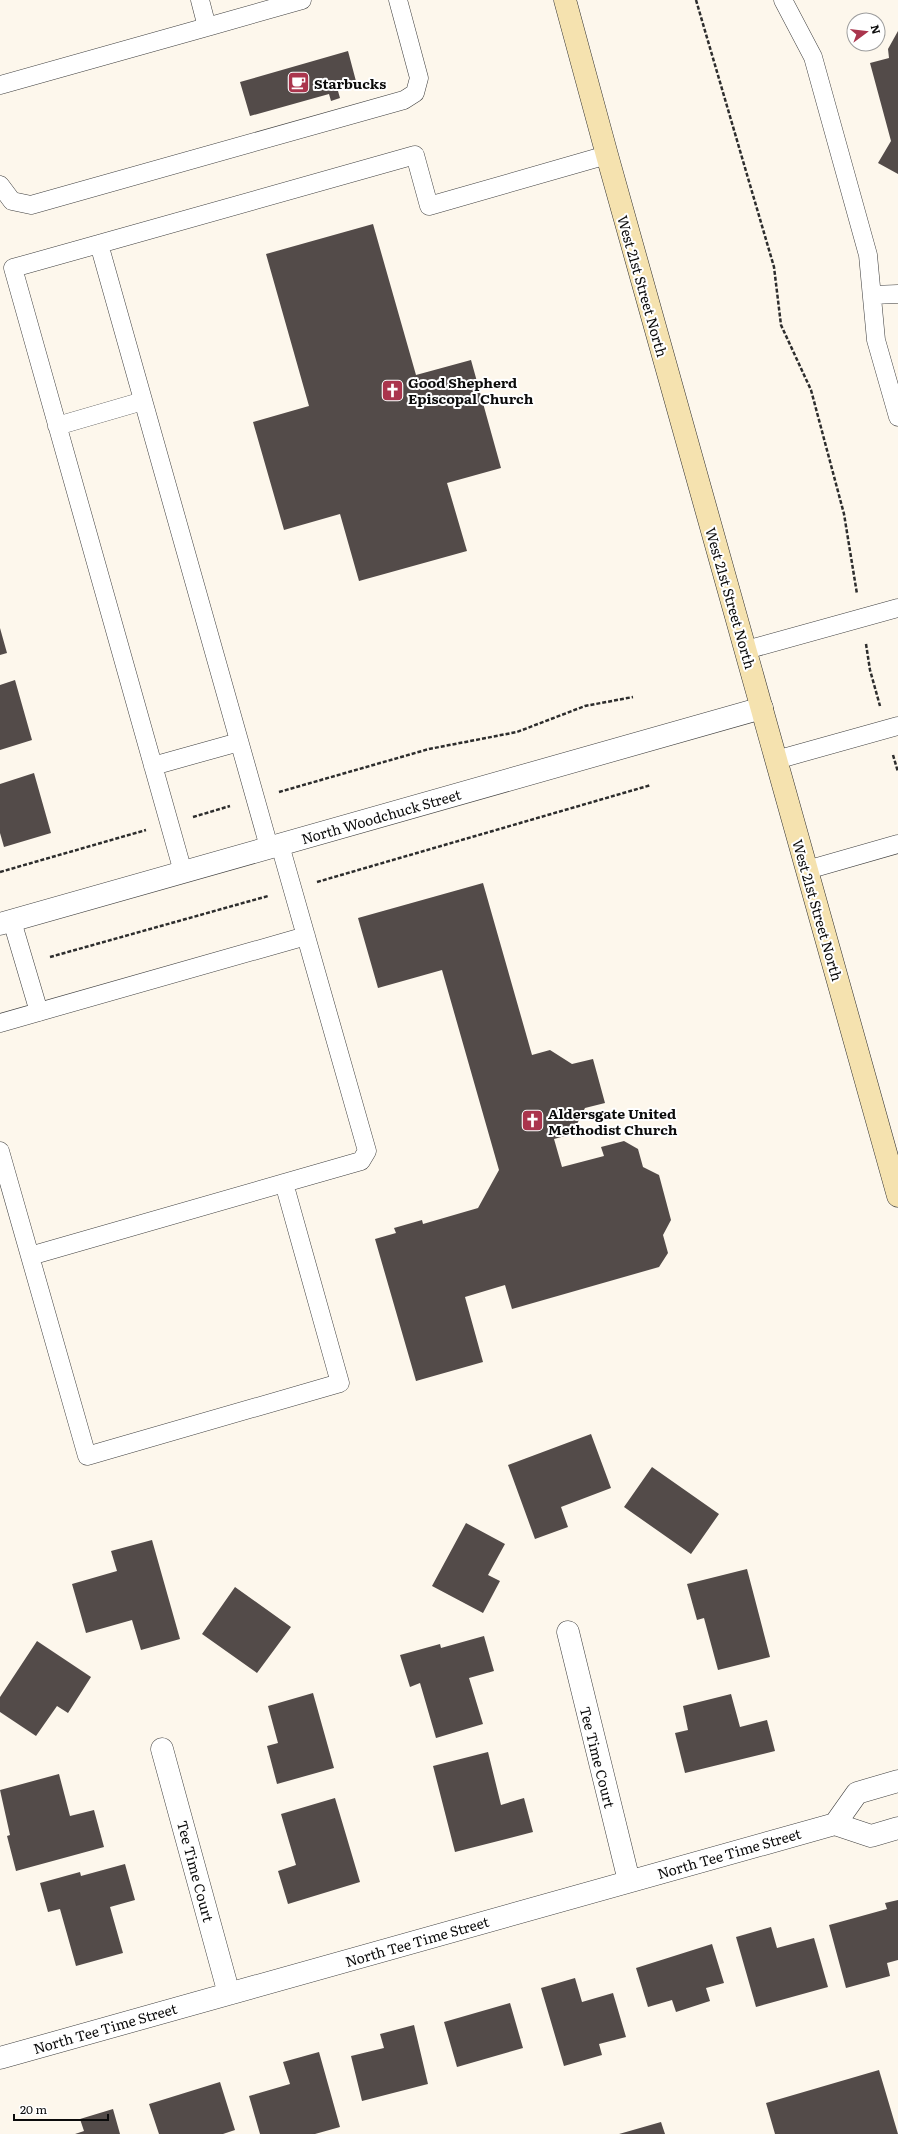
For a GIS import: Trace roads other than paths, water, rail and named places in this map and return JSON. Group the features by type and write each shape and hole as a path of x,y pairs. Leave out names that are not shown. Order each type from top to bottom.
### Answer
{"main road":[{"name":"West 21st Street North","path":"565,0 606,156 746,650 898,1196"}],"street":[{"name":"North Woodchuck Street","path":"6,922 762,708"},
{"name":"Tee Time Court","path":"568,1632 629,1881"},
{"name":"Tee Time Court","path":"162,1749 229,1994"},
{"path":"898,1781 857,1793 835,1824 871,1836 898,1828"},
{"name":"North Tee Time Street","path":"0,2058 835,1824"}],"lane":[{"path":"200,0 207,27"},
{"path":"0,85 302,0"},
{"path":"0,185 12,201 31,205 404,100 415,93 419,78 398,0"},
{"path":"786,1 813,57 868,255 876,340 898,417"},
{"path":"183,872 13,268 415,155 429,206 606,156"},
{"path":"30,1256 361,1161 367,1151 293,889 256,799 239,742 99,244"},
{"path":"872,295 898,294"},
{"path":"57,426 143,401"},
{"path":"746,650 898,608"},
{"path":"776,760 892,727"},
{"path":"153,766 239,742"},
{"path":"806,870 898,844"},
{"path":"6,922 25,964 38,1012"},
{"path":"0,1023 306,936"},
{"path":"0,1151 87,1456 340,1383 284,1183"}],"place":[{"name":"Starbucks","path":"299,83"},
{"name":"Good Shepherd Episcopal Church","path":"392,390"},
{"name":"Aldersgate United Methodist Church","path":"532,1121"}]}
